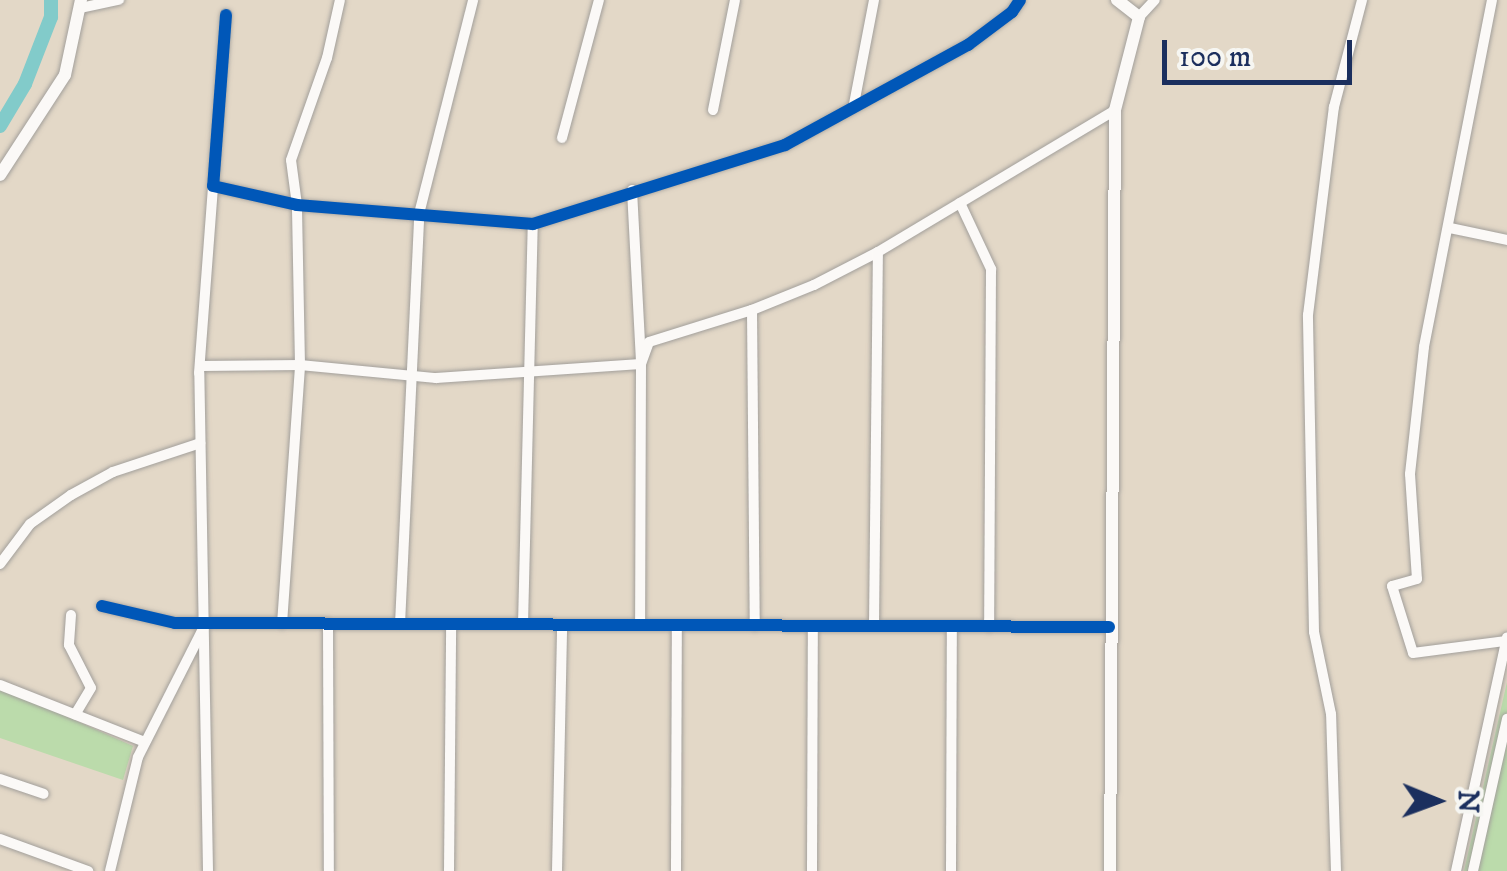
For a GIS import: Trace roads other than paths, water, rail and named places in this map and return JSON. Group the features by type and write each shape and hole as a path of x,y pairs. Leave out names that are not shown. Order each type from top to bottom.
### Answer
{"street":[{"path":"0,175 65,75 81,4 119,0"},
{"path":"282,624 300,365 297,205 291,160 327,58 340,0"},
{"path":"400,624 419,214 473,0"},
{"path":"562,138 600,0"},
{"path":"712,110 735,0"},
{"path":"854,104 874,0"},
{"path":"213,186 297,205 533,224 785,145 968,45 1012,12 1020,0"},
{"path":"1118,0 1139,17"},
{"path":"1110,871 1115,110 1139,17 1154,0"},
{"path":"1336,871 1331,714 1314,632 1308,314 1334,106 1362,0"},
{"path":"1456,871 1507,639 1414,654 1392,586 1417,578 1410,474 1424,348 1492,0"},
{"path":"208,871 201,366 226,15"},
{"path":"641,364 649,342 752,310 878,252 1115,110"},
{"path":"632,190 641,364 640,626"},
{"path":"960,202 991,269 988,627"},
{"path":"523,624 533,224"},
{"path":"1450,228 1507,240"},
{"path":"874,626 878,252"},
{"path":"752,310 755,626"},
{"path":"201,366 300,365 410,372 436,378 641,364"},
{"path":"0,564 30,524 72,494 113,472 200,443"},
{"path":"102,606 175,622 205,623 1109,627"},
{"path":"71,615 69,645 91,688 75,715"},
{"path":"110,871 145,742 205,623"},
{"path":"328,624 329,871"},
{"path":"450,871 451,624"},
{"path":"676,871 678,625"},
{"path":"557,871 562,626"},
{"path":"951,871 952,627"},
{"path":"812,871 814,628"},
{"path":"0,684 145,742"},
{"path":"1473,871 1507,719"},
{"path":"0,780 44,794"},
{"path":"0,839 88,871"}],"waterway":[{"path":"0,126 25,84 51,17 51,0"}]}
